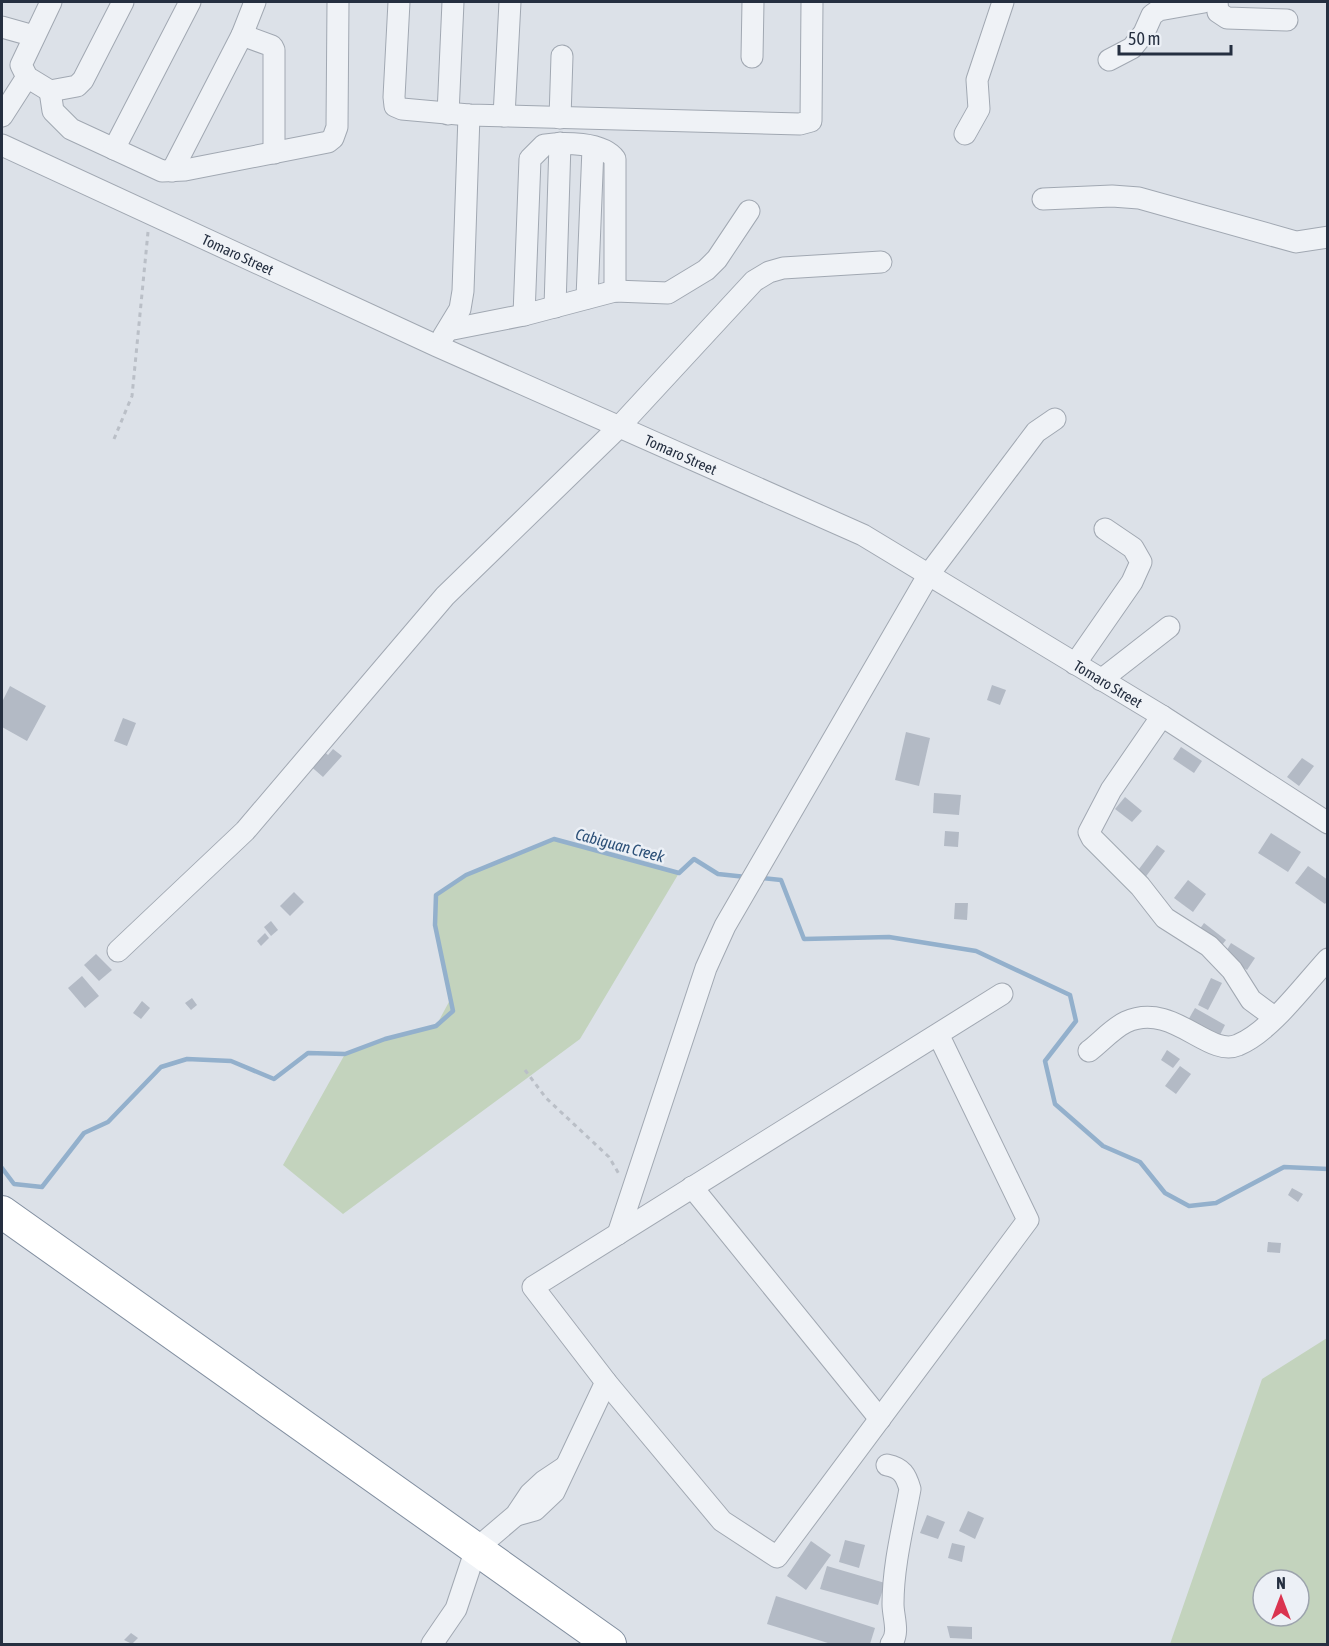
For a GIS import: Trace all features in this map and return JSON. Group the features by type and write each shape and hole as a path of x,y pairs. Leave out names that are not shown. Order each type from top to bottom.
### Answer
{"highway":[{"path":"2,1212 474,1555 590,1644"},
{"path":"2,1226 474,1555 610,1644"}],"street":[{"path":"51,2 21,66 27,77 50,91 77,86 83,80 123,2"},
{"path":"114,149 190,2"},
{"path":"172,171 242,34 255,2"},
{"path":"50,91 53,111 70,129 151,167 172,171 328,142 336,133 338,2"},
{"path":"399,2 395,106 402,109 459,115 800,124 811,122 812,2"},
{"path":"442,338 460,309 463,291 459,115 453,2"},
{"path":"504,116 510,2"},
{"path":"752,57 753,2"},
{"path":"964,134 979,109 977,80 1003,2"},
{"path":"1109,60 1132,48 1144,33 1152,15 1159,10 1204,2"},
{"path":"1217,2 1218,12 1227,18 1287,20"},
{"path":"2,27 34,36"},
{"path":"242,34 272,46 274,50 274,153"},
{"path":"560,118 562,56"},
{"path":"2,116 27,77"},
{"path":"524,315 530,159 544,145 560,143 587,145 605,150 615,159 615,291"},
{"path":"555,307 560,143"},
{"name":"Tomaro Street","path":"2,146 149,216 442,338 619,427 863,535 1162,716 1328,824"},
{"path":"587,298 593,148"},
{"path":"1043,199 1112,196 1138,198 1296,242 1328,237"},
{"path":"442,338 615,291 668,293 693,280 717,259 749,211"},
{"path":"118,951 245,831 445,596 619,427 754,281 769,272 783,268 881,262"},
{"path":"618,1234 706,968 724,926 929,574 1036,432 1055,419"},
{"path":"1075,664 1139,568 1140,558 1137,552 1105,529"},
{"path":"1101,680 1169,627"},
{"path":"1162,716 1111,790 1089,832 1092,838 1140,886 1165,918 1209,946 1232,970 1251,1000 1274,1017"},
{"path":"1089,1051 1124,1023 1142,1017 1161,1018 1186,1028 1217,1046 1229,1048 1238,1045 1274,1017 1328,959"},
{"path":"938,1034 1028,1220 777,1557 722,1521 606,1382 533,1287 1002,994"},
{"path":"692,1187 880,1419"},
{"path":"432,1644 456,1609 474,1555 516,1515 530,1494 565,1467 606,1382"},
{"path":"887,1465 897,1467 906,1476 910,1489 893,1584 896,1626 895,1640 891,1644"}],"path":[{"path":"114,439 132,396 136,372 149,216"},
{"path":"525,1070 546,1098 609,1157 631,1194"}],"green space":[{"path":"554,839 679,873 580,1039 343,1214 283,1165 345,1054 385,1039 436,1026 450,1000 435,925 436,895 466,875"},
{"path":"1327,1338 1327,1644 1170,1644 1262,1379"}],"building":[{"path":"992,685 1006,690 1000,705 987,700"},
{"path":"10,686 46,706 27,741 2,727 2,702"},
{"path":"123,718 136,723 127,746 114,741"},
{"path":"906,732 930,738 919,786 895,780"},
{"path":"1181,747 1202,761 1194,773 1173,759"},
{"path":"320,748 328,755 333,749 342,756 323,777 307,763"},
{"path":"1302,758 1314,766 1299,786 1287,777"},
{"path":"934,793 961,795 959,815 933,813"},
{"path":"1125,797 1142,811 1132,822 1115,809"},
{"path":"945,831 959,832 958,847 944,846"},
{"path":"1271,833 1301,852 1288,872 1258,853"},
{"path":"1157,845 1165,851 1144,879 1136,873"},
{"path":"1308,866 1328,880 1328,900 1325,904 1295,883"},
{"path":"1188,880 1206,894 1193,912 1174,898"},
{"path":"294,892 304,902 290,916 280,906"},
{"path":"955,903 968,903 967,920 954,919"},
{"path":"271,921 278,930 271,936 264,927"},
{"path":"1204,923 1226,940 1218,950 1197,933"},
{"path":"265,933 269,938 261,946 257,941"},
{"path":"1231,943 1255,958 1247,970 1224,955"},
{"path":"96,954 112,970 99,981 84,965"},
{"path":"82,976 99,996 85,1008 68,988"},
{"path":"1211,978 1222,983 1208,1010 1198,1005"},
{"path":"192,998 197,1005 191,1010 185,1003"},
{"path":"142,1001 150,1008 141,1019 133,1013"},
{"path":"1195,1008 1225,1025 1218,1039 1187,1022"},
{"path":"1167,1050 1180,1059 1173,1068 1161,1060"},
{"path":"1180,1066 1191,1074 1176,1094 1165,1086"},
{"path":"1292,1188 1303,1194 1298,1202 1288,1195"},
{"path":"1268,1242 1281,1243 1280,1253 1267,1252"},
{"path":"968,1511 984,1518 975,1539 959,1531"},
{"path":"927,1515 945,1522 938,1539 920,1533"},
{"path":"845,1540 865,1545 859,1568 839,1562"},
{"path":"811,1541 831,1555 806,1590 787,1576"},
{"path":"952,1543 965,1546 962,1562 948,1558"},
{"path":"827,1566 885,1583 878,1605 820,1589"},
{"path":"776,1596 875,1628 870,1644 831,1644 767,1624"},
{"path":"947,1626 972,1627 972,1639 950,1638"},
{"path":"131,1633 138,1638 132,1644 124,1640"}],"waterway":[{"name":"Cabiguan Creek","path":"2,1168 14,1184 42,1187 84,1133 108,1122 161,1067 187,1059 231,1061 274,1079 308,1053 345,1054 385,1039 436,1026 453,1011 435,925 436,895 466,875 554,839 679,873 694,859 718,874 746,877"},
{"name":"Cabiguan Creek","path":"761,878 781,880 804,939 889,937 976,951 1070,995 1076,1021 1045,1061 1055,1104 1103,1146 1140,1162 1165,1193 1189,1206 1216,1203 1284,1167 1328,1169"}]}
